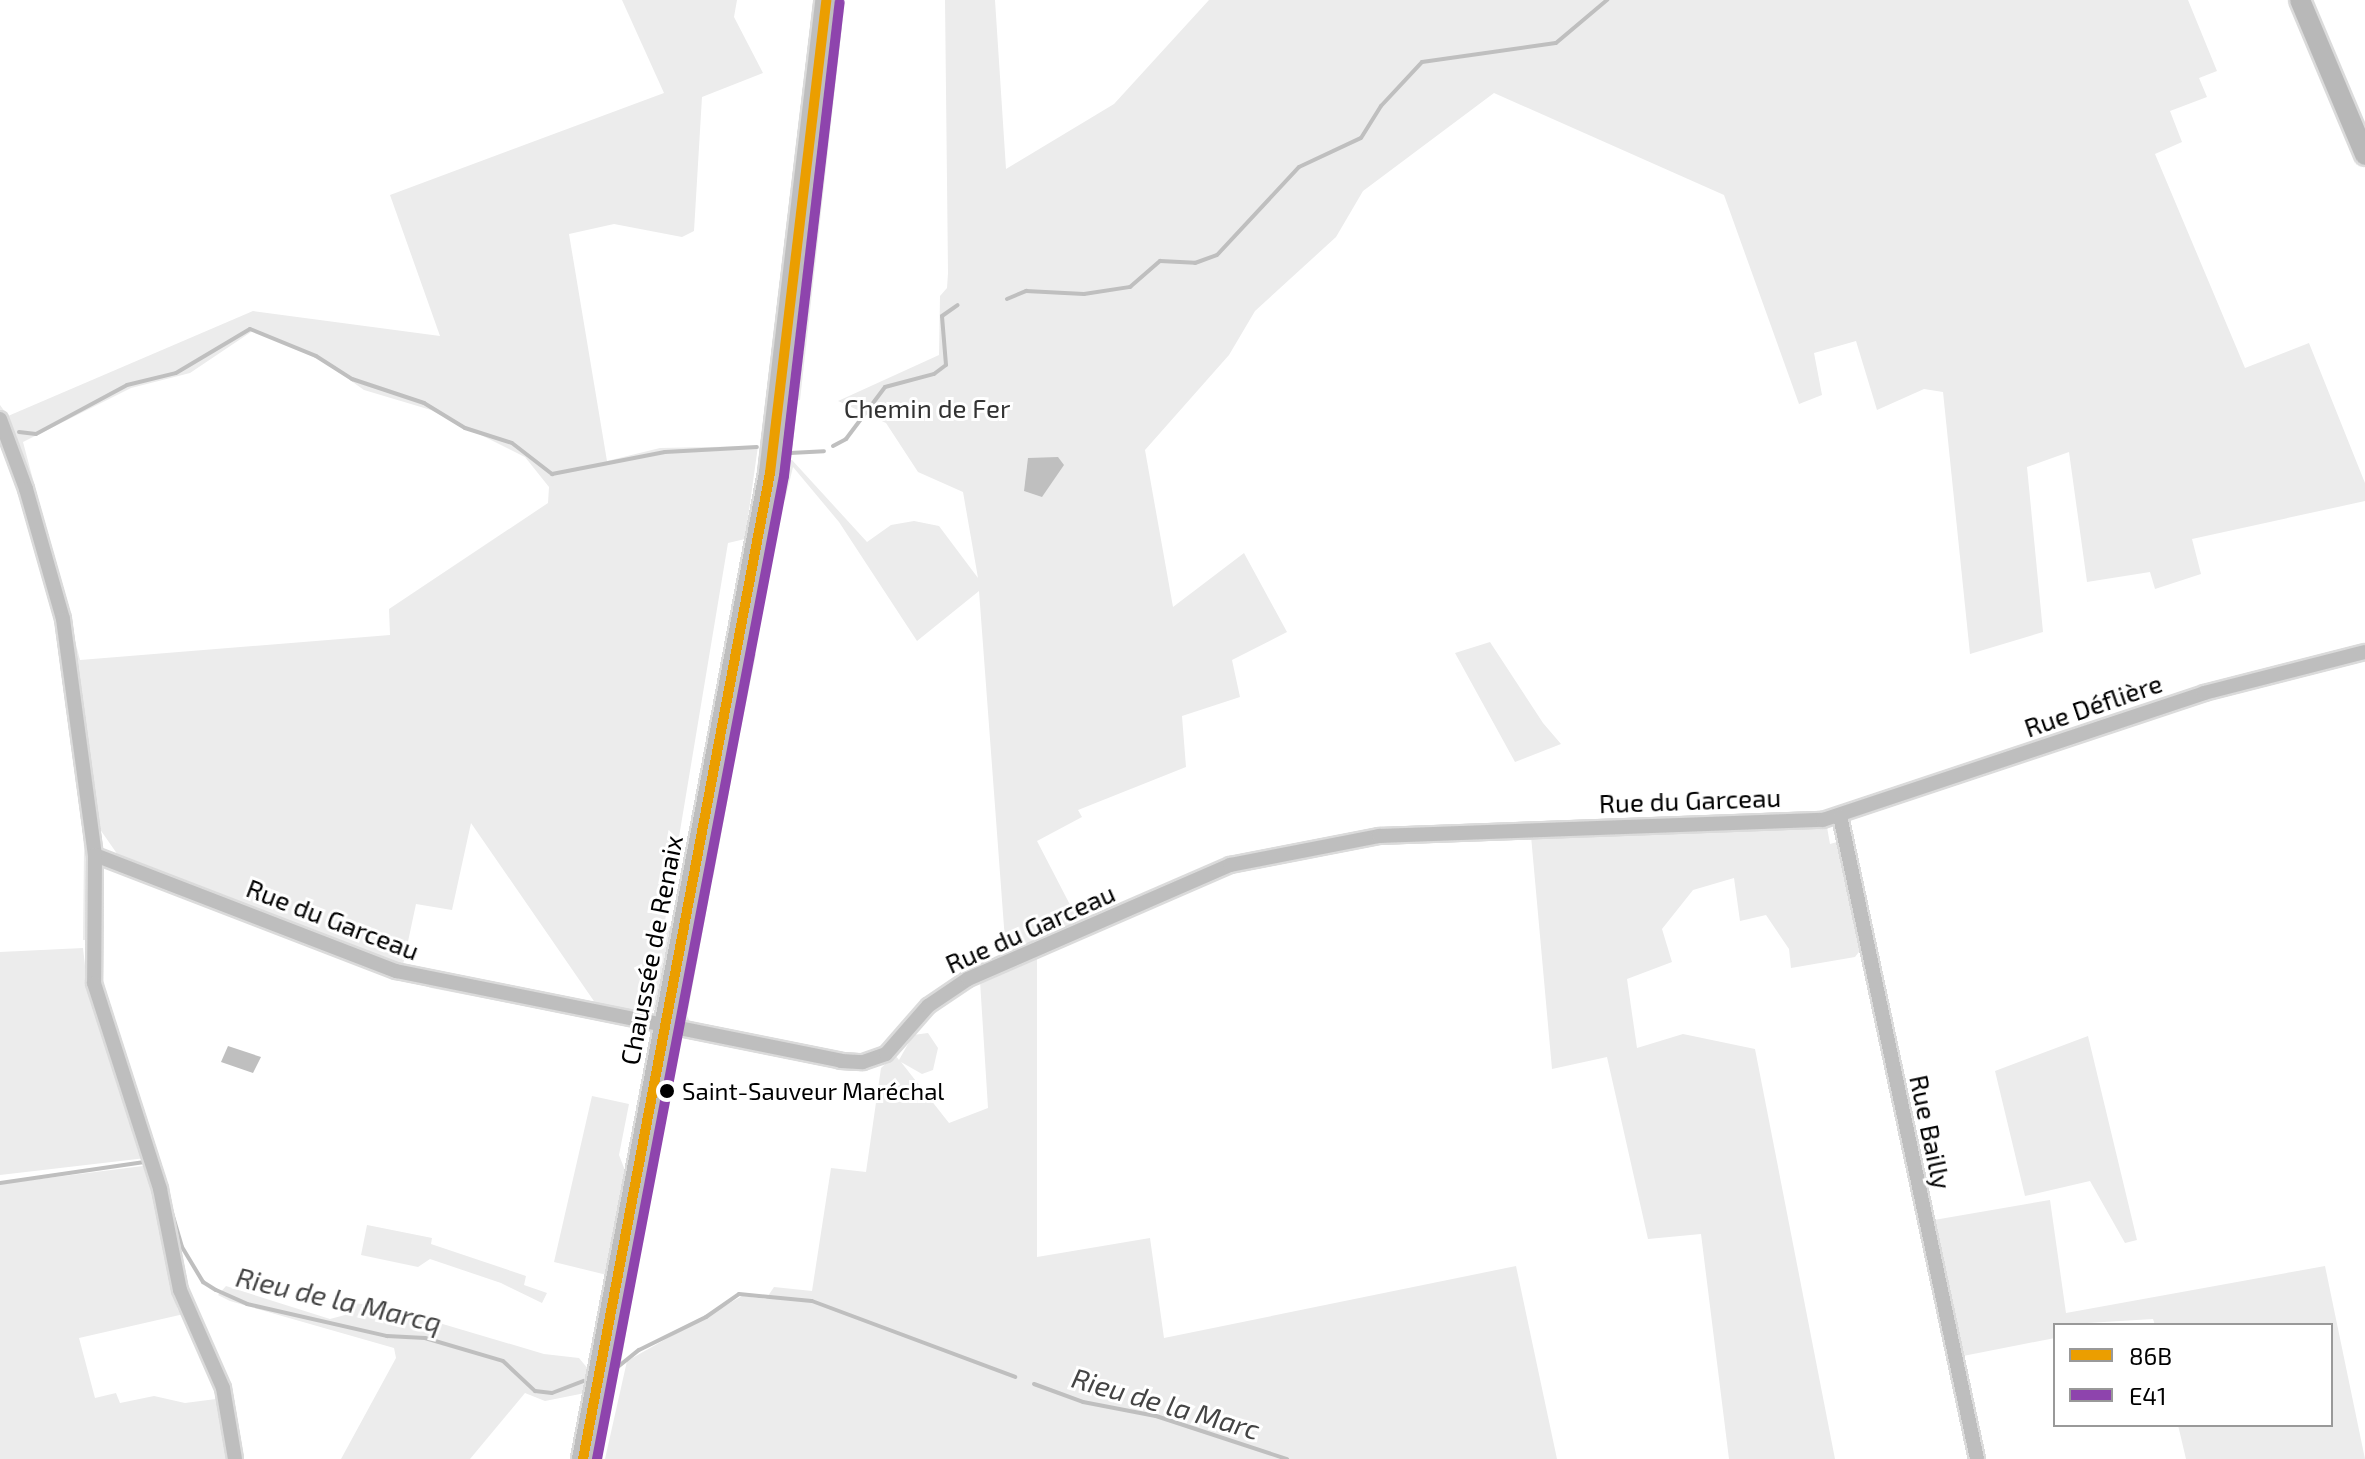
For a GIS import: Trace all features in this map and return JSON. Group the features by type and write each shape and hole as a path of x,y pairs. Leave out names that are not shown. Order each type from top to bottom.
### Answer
{"main road":[{"name":"Chaussée de Renaix","path":"583,1459 774,451 826,0"}],"street":[{"path":"2300,0 2365,155"},
{"path":"0,419 9,436 63,619 95,855 94,983 151,1160 180,1290 223,1388 235,1459"},
{"name":"Rue Déflière","path":"1840,816 2204,693 2365,652"},
{"name":"Rue du Garceau","path":"95,855 380,967 665,1027 863,1062 886,1054 928,1006 968,979 1230,865 1379,836 1840,816"},
{"name":"Rue Bailly","path":"1840,816 1977,1459"}],"green space":[{"path":"622,0 737,0 734,17 763,73 702,97 694,231 682,237 614,224 569,234 607,461 660,448 758,446 745,539 728,543 665,921 672,930 657,1007 648,1016 598,1007 471,823 452,910 416,904 403,965 120,858 97,825 66,606 80,660 390,635 389,609 548,503 549,487 525,457 431,410 364,390 323,361 254,330 190,373 131,388 23,442 59,577 55,578 0,413 0,405 8,416 253,311 440,336 390,195 664,93"},
{"name":"Chemin de Fer","path":"945,0 995,0 1006,169 1114,104 1209,0 2188,0 2217,71 2199,78 2207,97 2170,111 2182,142 2155,154 2245,368 2309,343 2365,483 2365,501 2192,539 2201,574 2155,589 2150,572 2087,582 2069,452 2027,467 2043,632 1970,654 1943,392 1924,389 1877,410 1856,341 1814,353 1822,395 1799,404 1724,195 1494,93 1363,191 1336,237 1255,311 1229,355 1145,450 1173,607 1244,553 1287,632 1232,660 1240,697 1182,716 1186,767 1078,810 1082,817 1037,841 1081,926 1006,954 979,591 917,641 839,522 793,467 785,500 778,498 787,460 792,460 867,542 891,525 914,521 939,526 978,578 963,492 918,472 886,423 838,401 939,355 940,296 947,288 948,273"},
{"path":"834,24 842,26 800,400 793,401"},
{"path":"57,607 89,847 88,940 83,940 84,847 73,732 52,608"},
{"path":"1490,642 1543,723 1561,744 1515,762 1455,653"},
{"path":"748,652 756,654 741,728 733,728"},
{"path":"724,780 731,781 713,878 707,872"},
{"path":"1827,827 1830,844 1844,840 1862,948 1855,957 1791,968 1789,949 1766,915 1740,921 1734,878 1693,890 1662,929 1672,962 1627,979 1637,1048 1683,1034 1755,1049 1835,1459 1729,1459 1701,1234 1648,1239 1607,1057 1552,1069 1531,836"},
{"path":"710,891 687,1016 692,1025 679,1018 702,892"},
{"path":"83,948 87,983 146,1158 0,1175 0,952"},
{"path":"1037,955 1037,1257 1150,1238 1164,1338 1516,1266 1557,1459 605,1459 627,1361 742,1296 766,1299 774,1287 812,1291 831,1168 866,1172 881,1068 895,1055 899,1060 913,1035 928,1033 938,1048 933,1070 922,1074 901,1062 949,1123 988,1108 980,981"},
{"path":"394,975 609,1018 608,1022 431,988"},
{"path":"2088,1036 2137,1240 2125,1243 2090,1181 2025,1196 1995,1071"},
{"path":"592,1096 629,1104 619,1155 626,1173 607,1275 554,1262"},
{"path":"143,1166 150,1185 154,1184 170,1284 178,1310 184,1314 79,1338 95,1398 116,1393 120,1403 154,1396 185,1403 216,1399 226,1459 0,1459 0,1184"},
{"path":"2050,1200 2066,1313 2325,1266 2365,1459 2186,1459 2178,1427 2333,1427 2333,1323 2154,1323 2153,1319 2053,1323 2053,1338 1958,1357 1934,1220"},
{"path":"367,1225 432,1238 431,1244 526,1276 524,1285 547,1293 542,1303 501,1283 430,1259 418,1267 361,1255"},
{"path":"629,1280 634,1282 621,1364 612,1363"},
{"path":"226,1286 330,1319 345,1315 352,1303 382,1306 544,1354 579,1358 589,1370 585,1393 545,1401 525,1393 470,1459 341,1459 396,1358 394,1348 230,1301 218,1295"}],"shaded area":[{"path":"1058,457 1064,465 1042,497 1024,491 1028,458"},
{"path":"228,1046 261,1057 253,1073 221,1062"}],"waterway":[{"path":"1007,299 1026,291 1084,294 1130,287 1160,261 1195,263 1217,255 1299,167 1361,138 1381,106 1422,62 1556,43 1607,0"},
{"path":"833,446 846,439 885,387 934,374 946,365 942,316 958,305"},
{"path":"19,432 36,434 127,385 176,373 250,329 316,356 352,379 424,403 465,428 512,443 552,474 665,452 757,447"},
{"path":"790,453 824,451"},
{"name":"Rieu de la Marcq","path":"156,1158 182,1247 203,1282 216,1290 247,1304 387,1336 425,1338 503,1361 535,1391 552,1393 584,1381"},
{"name":"Rieu de la Marc","path":"0,1183 144,1162"},
{"name":"Rieu de la Marcq","path":"614,1370 639,1350 706,1317 739,1294 812,1301 1015,1377"},
{"name":"Rieu de la Marc","path":"1034,1384 1083,1402 1156,1416 1287,1459"}],"transit line":[{"name":"86B","path":"583,1459 770,473 826,0"},
{"name":"E41","path":"597,1459 784,476 840,2"}],"place":[{"name":"Saint-Sauveur Maréchal","path":"667,1091"}]}
